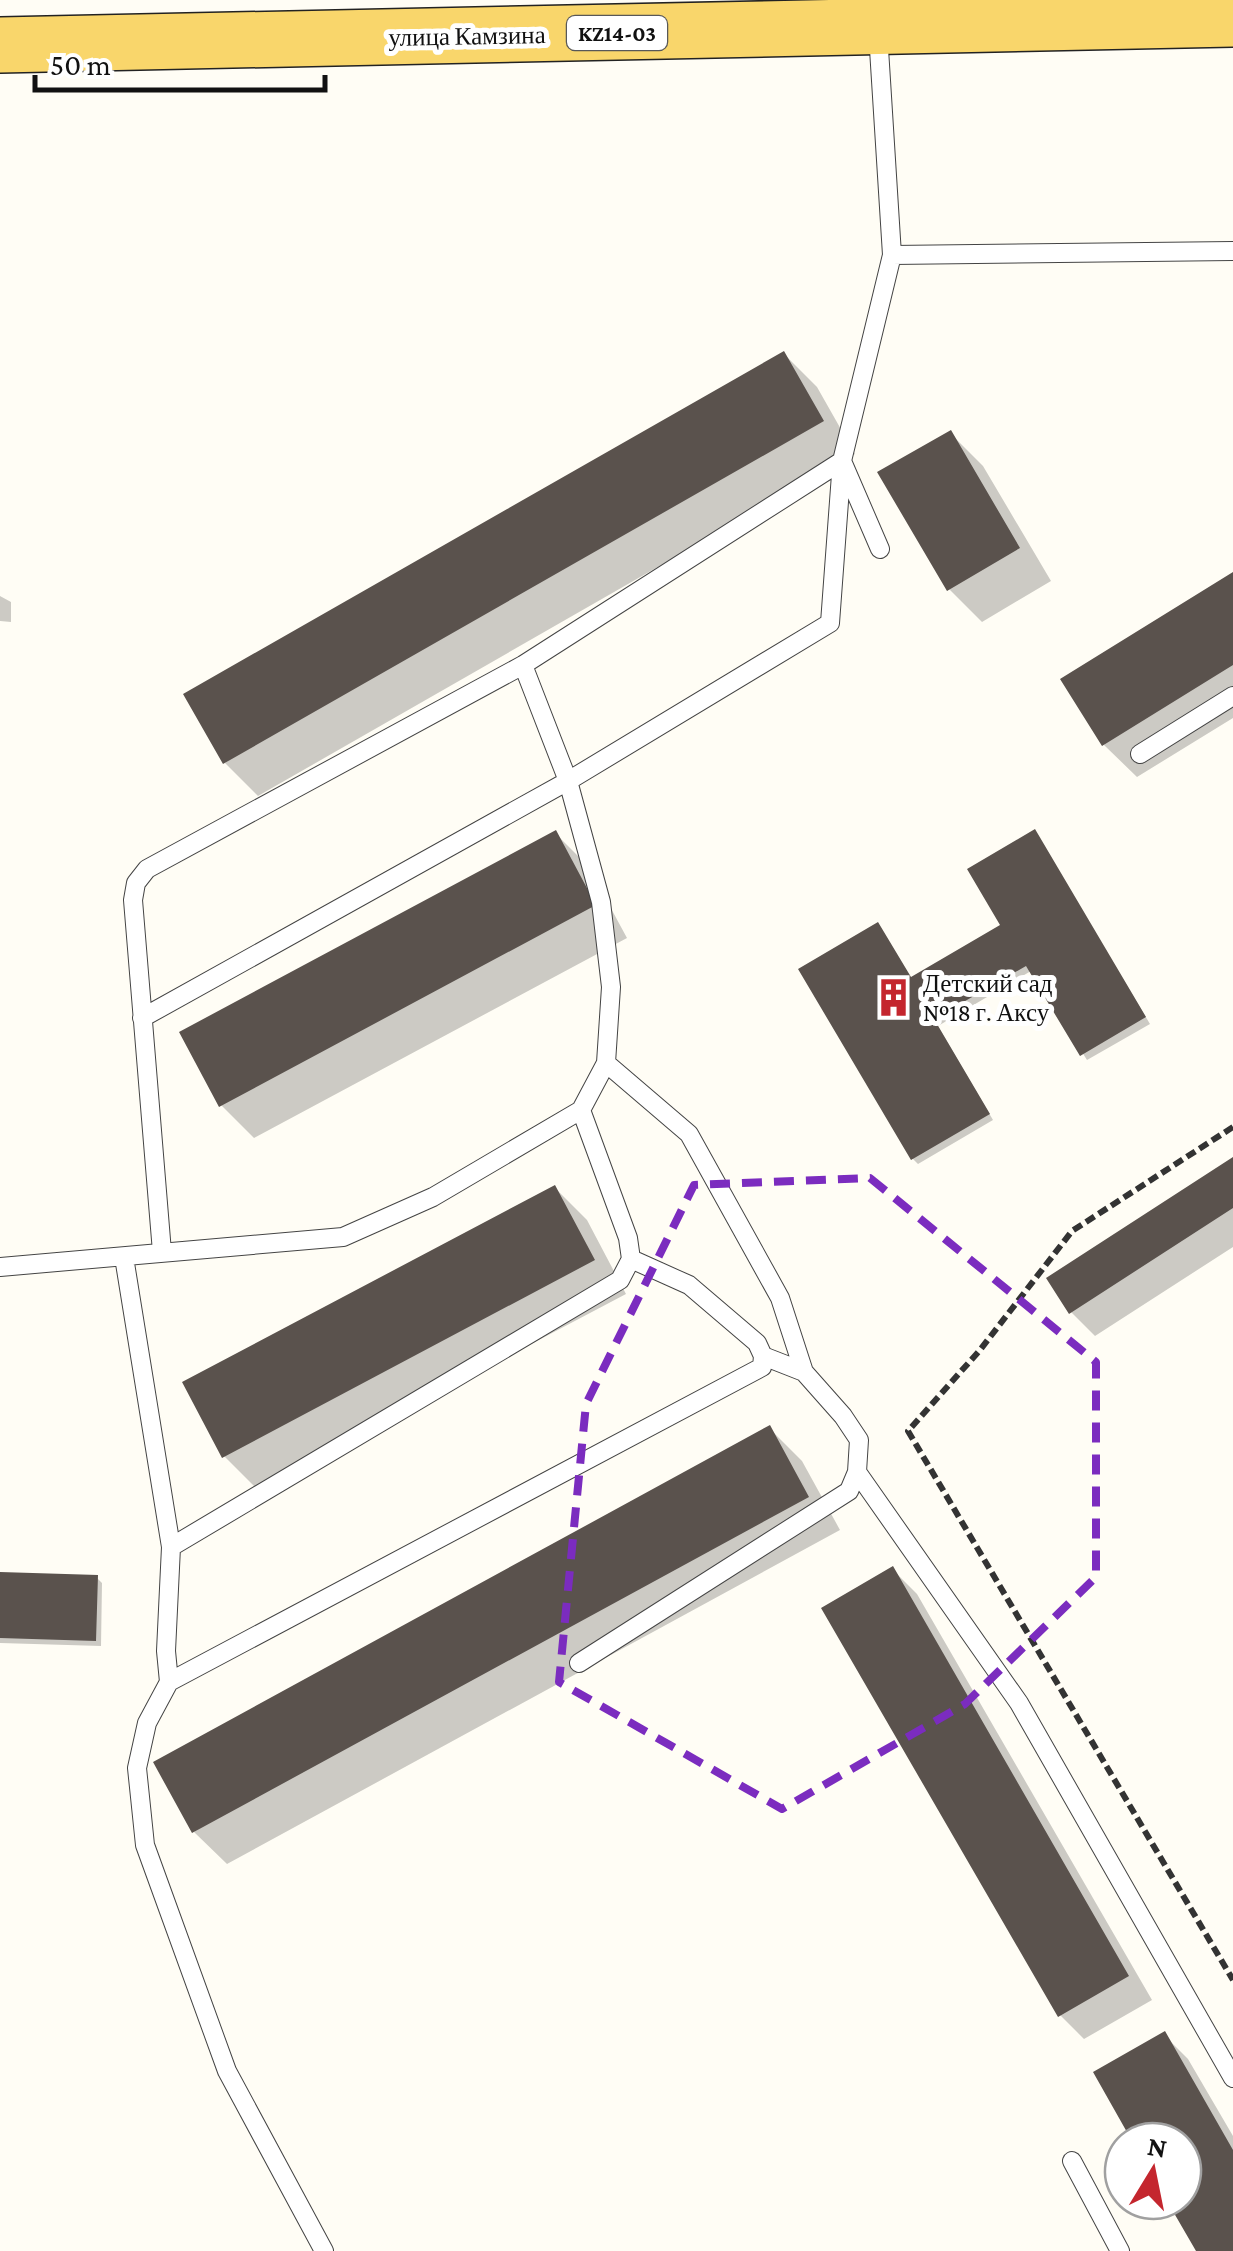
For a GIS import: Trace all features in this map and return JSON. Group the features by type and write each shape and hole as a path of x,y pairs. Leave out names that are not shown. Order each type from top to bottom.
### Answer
{"main road":[{"name":"улица Камзина","path":"0,46 1233,19"}],"lane":[{"path":"142,1018 568,782 830,623 842,461 892,255 877,28"},
{"path":"892,255 1233,251"},
{"path":"842,461 880,549"},
{"path":"162,1252 133,900 136,883 148,869 522,665 842,461"},
{"path":"0,1266 344,1237 433,1197 581,1110 606,1063 611,986 601,902 568,782 522,665"},
{"path":"1140,754 1233,696"},
{"path":"579,1663 849,1492 857,1472 859,1440 804,1372 780,1298 689,1134 606,1063"},
{"path":"171,1547 620,1280 630,1259 628,1238 581,1110"},
{"path":"124,1257 171,1547 168,1682 147,1722 136,1768 145,1844 228,2071 324,2251"},
{"path":"168,1682 762,1367 763,1356 756,1343 688,1285 630,1259"},
{"path":"763,1356 804,1372"},
{"path":"857,1472 1019,1703 1233,2078"},
{"path":"1072,2161 1120,2251"}],"path":[{"path":"1233,1127 1072,1230 980,1350 908,1431 1233,1980"}],"highlighted area":[{"path":"870,1178 1096,1362 1096,1577 965,1704 782,1809 559,1682 586,1404 694,1185"}],"building":[{"path":"784,351 824,421 223,764 183,694"},
{"path":"951,430 1020,548 947,591 877,472"},
{"path":"1233,572 1233,665 1102,746 1060,679"},
{"name":"Детский сад №18 г. Аксу","path":"1035,829 1146,1017 1080,1056 1026,966 934,1019 990,1114 911,1160 798,969 878,922 911,977 1000,925 967,869"},
{"path":"556,830 596,905 219,1107 179,1032"},
{"path":"1233,1157 1233,1208 1069,1314 1046,1278"},
{"path":"555,1185 595,1260 222,1458 182,1382"},
{"path":"770,1425 809,1497 192,1833 153,1762"},
{"path":"893,1566 1129,1976 1058,2017 821,1608"},
{"path":"0,1572 98,1575 96,1641 0,1638"},
{"path":"1165,2031 1233,2150 1233,2251 1196,2251 1179,2221 1203,2221 1203,2121 1121,2121 1093,2072"}],"place":[{"name":"Детский сад №18 г. Аксу","path":"893,997"}]}
